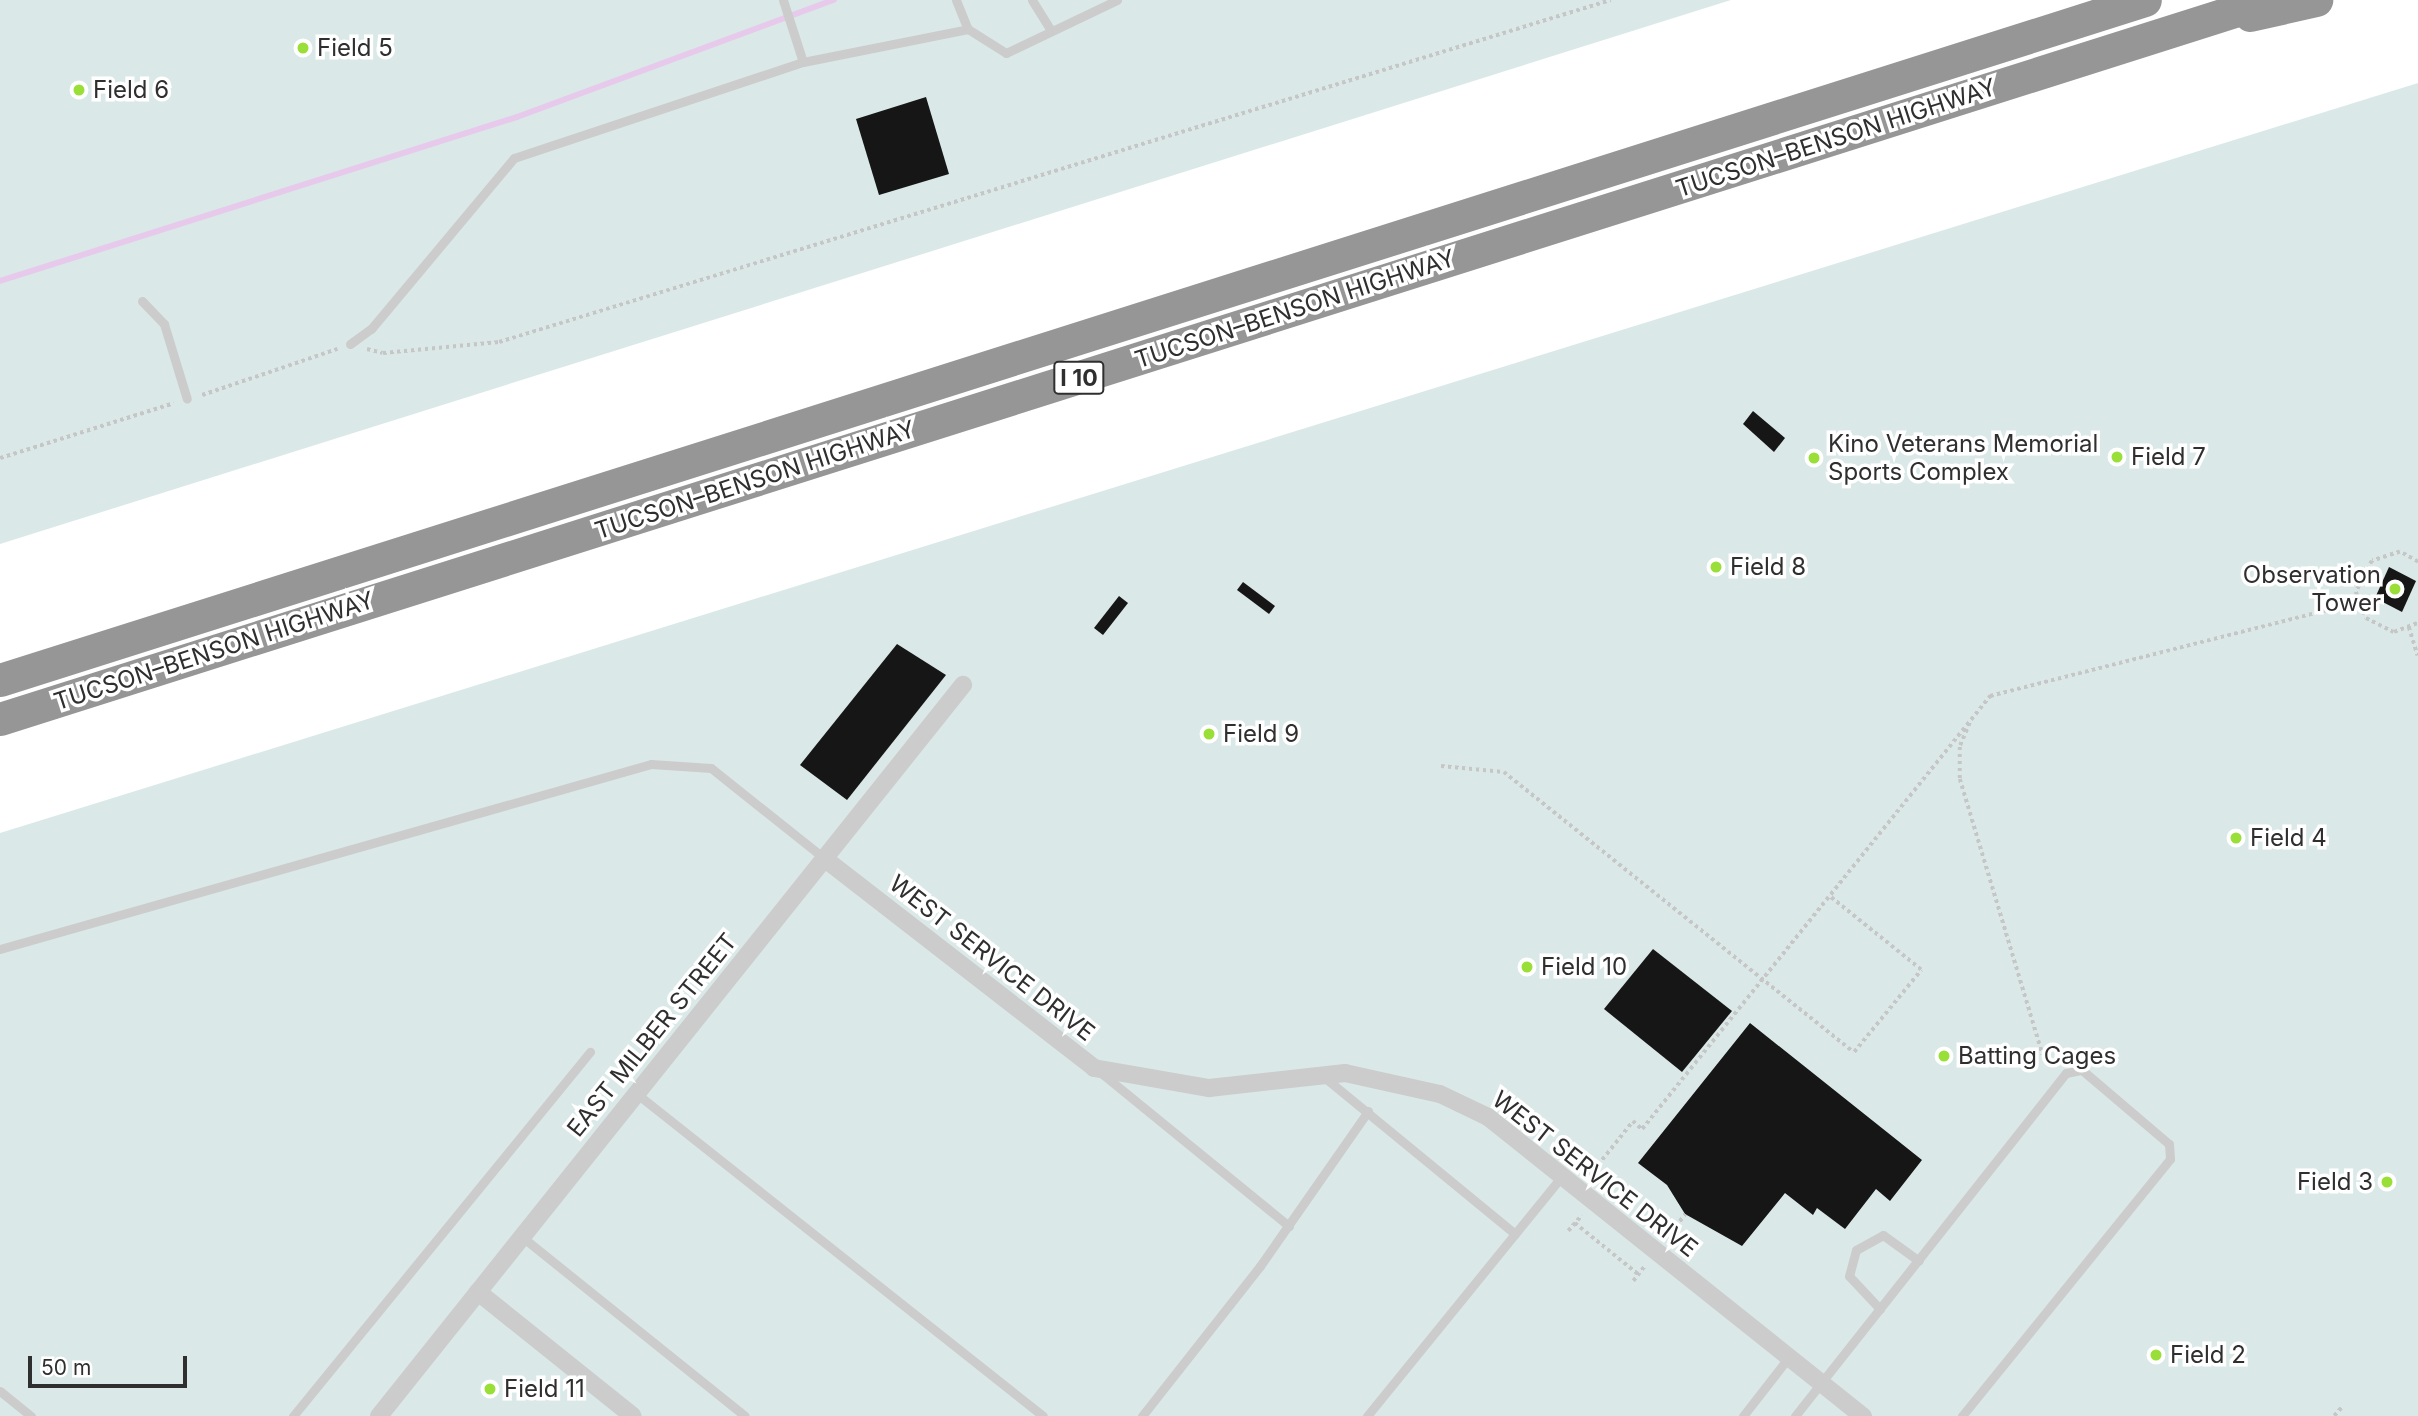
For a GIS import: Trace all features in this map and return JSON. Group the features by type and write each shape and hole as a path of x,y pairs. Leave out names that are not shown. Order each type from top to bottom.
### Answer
{"highway":[{"name":"TUCSON–BENSON HIGHWAY","path":"0,680 2145,0"},
{"name":"TUCSON–BENSON HIGHWAY","path":"0,719 2270,0"},
{"path":"2159,37 2316,0"}],"street":[{"name":"EAST MILBER STREET","path":"379,1416 963,685"},
{"name":"WEST SERVICE DRIVE","path":"825,859 1094,1068 1209,1088 1322,1075 1393,1079 1440,1094 1488,1117 1863,1416"},
{"path":"478,1292 633,1416"}],"lane":[{"path":"956,0 968,29 1006,53 1051,31 1096,4 1117,0"},
{"path":"1032,0 1051,31"},
{"path":"784,4 803,62"},
{"path":"350,344 371,329 514,158 803,62 968,29"},
{"path":"142,301 164,324 187,399"},
{"path":"0,949 651,764 711,768 825,859"},
{"path":"293,1416 590,1052"},
{"path":"1094,1068 1289,1226"},
{"path":"1795,1416 2066,1073 2082,1070 2169,1144 2170,1160 1962,1416"},
{"path":"1322,1075 1515,1234"},
{"path":"637,1094 1043,1416"},
{"path":"1142,1416 1289,1226 1368,1111"},
{"path":"1367,1416 1563,1175"},
{"path":"522,1236 745,1416"},
{"path":"1880,1309 1849,1276 1856,1250 1882,1236 1919,1261"},
{"path":"1743,1416 1789,1357"},
{"path":"0,1391 31,1416"}],"path":[{"path":"0,458 350,344 383,353 499,342 1611,0"},
{"path":"2418,562 2400,552 2372,561 2356,592 2367,618 2394,632 2418,623"},
{"path":"1589,1176 1633,1121 1642,1129 1990,696 2360,603"},
{"path":"2409,627 2418,656"},
{"path":"1972,718 1960,747 1959,779 2043,1055"},
{"path":"1441,766 1504,772 1854,1052 1921,970 1829,895"},
{"path":"1568,1231 1585,1210"},
{"path":"1667,1238 1685,1214"},
{"path":"1575,1223 1638,1274"},
{"path":"1633,1281 1650,1260"},
{"path":"2334,1416 2341,1408"}],"shaded area":[{"path":"0,0 1731,0 0,544"},
{"name":"Kino Veterans Memorial Sports Complex","path":"2418,83 2418,1416 0,1416 0,833"}],"building":[{"path":"926,97 949,174 879,195 856,119"},
{"path":"1753,411 1785,438 1774,452 1743,424"},
{"name":"Observation Tower","path":"2389,567 2416,581 2402,612 2375,598"},
{"path":"1243,582 1275,606 1269,614 1237,590"},
{"path":"1119,596 1128,603 1103,635 1094,628"},
{"path":"897,644 946,675 847,800 800,765"},
{"path":"1653,949 1732,1011 1682,1072 1604,1009"},
{"path":"1750,1023 1922,1160 1890,1201 1876,1189 1845,1229 1817,1208 1813,1215 1785,1193 1742,1246 1685,1214 1667,1185 1638,1163"}],"waterway":[{"path":"0,281 517,117 834,0"}],"place":[{"name":"Field 5","path":"303,48"},
{"name":"Field 6","path":"79,90"},
{"name":"Field 7","path":"2117,457"},
{"name":"Kino Veterans Memorial Sports Complex","path":"1814,458"},
{"name":"Field 8","path":"1716,567"},
{"name":"Observation Tower","path":"2395,589"},
{"name":"Field 9","path":"1209,734"},
{"name":"Field 4","path":"2236,838"},
{"name":"Field 10","path":"1527,967"},
{"name":"Batting Cages","path":"1944,1056"},
{"name":"Field 3","path":"2387,1182"},
{"name":"Field 2","path":"2156,1355"},
{"name":"Field 11","path":"490,1389"}]}
